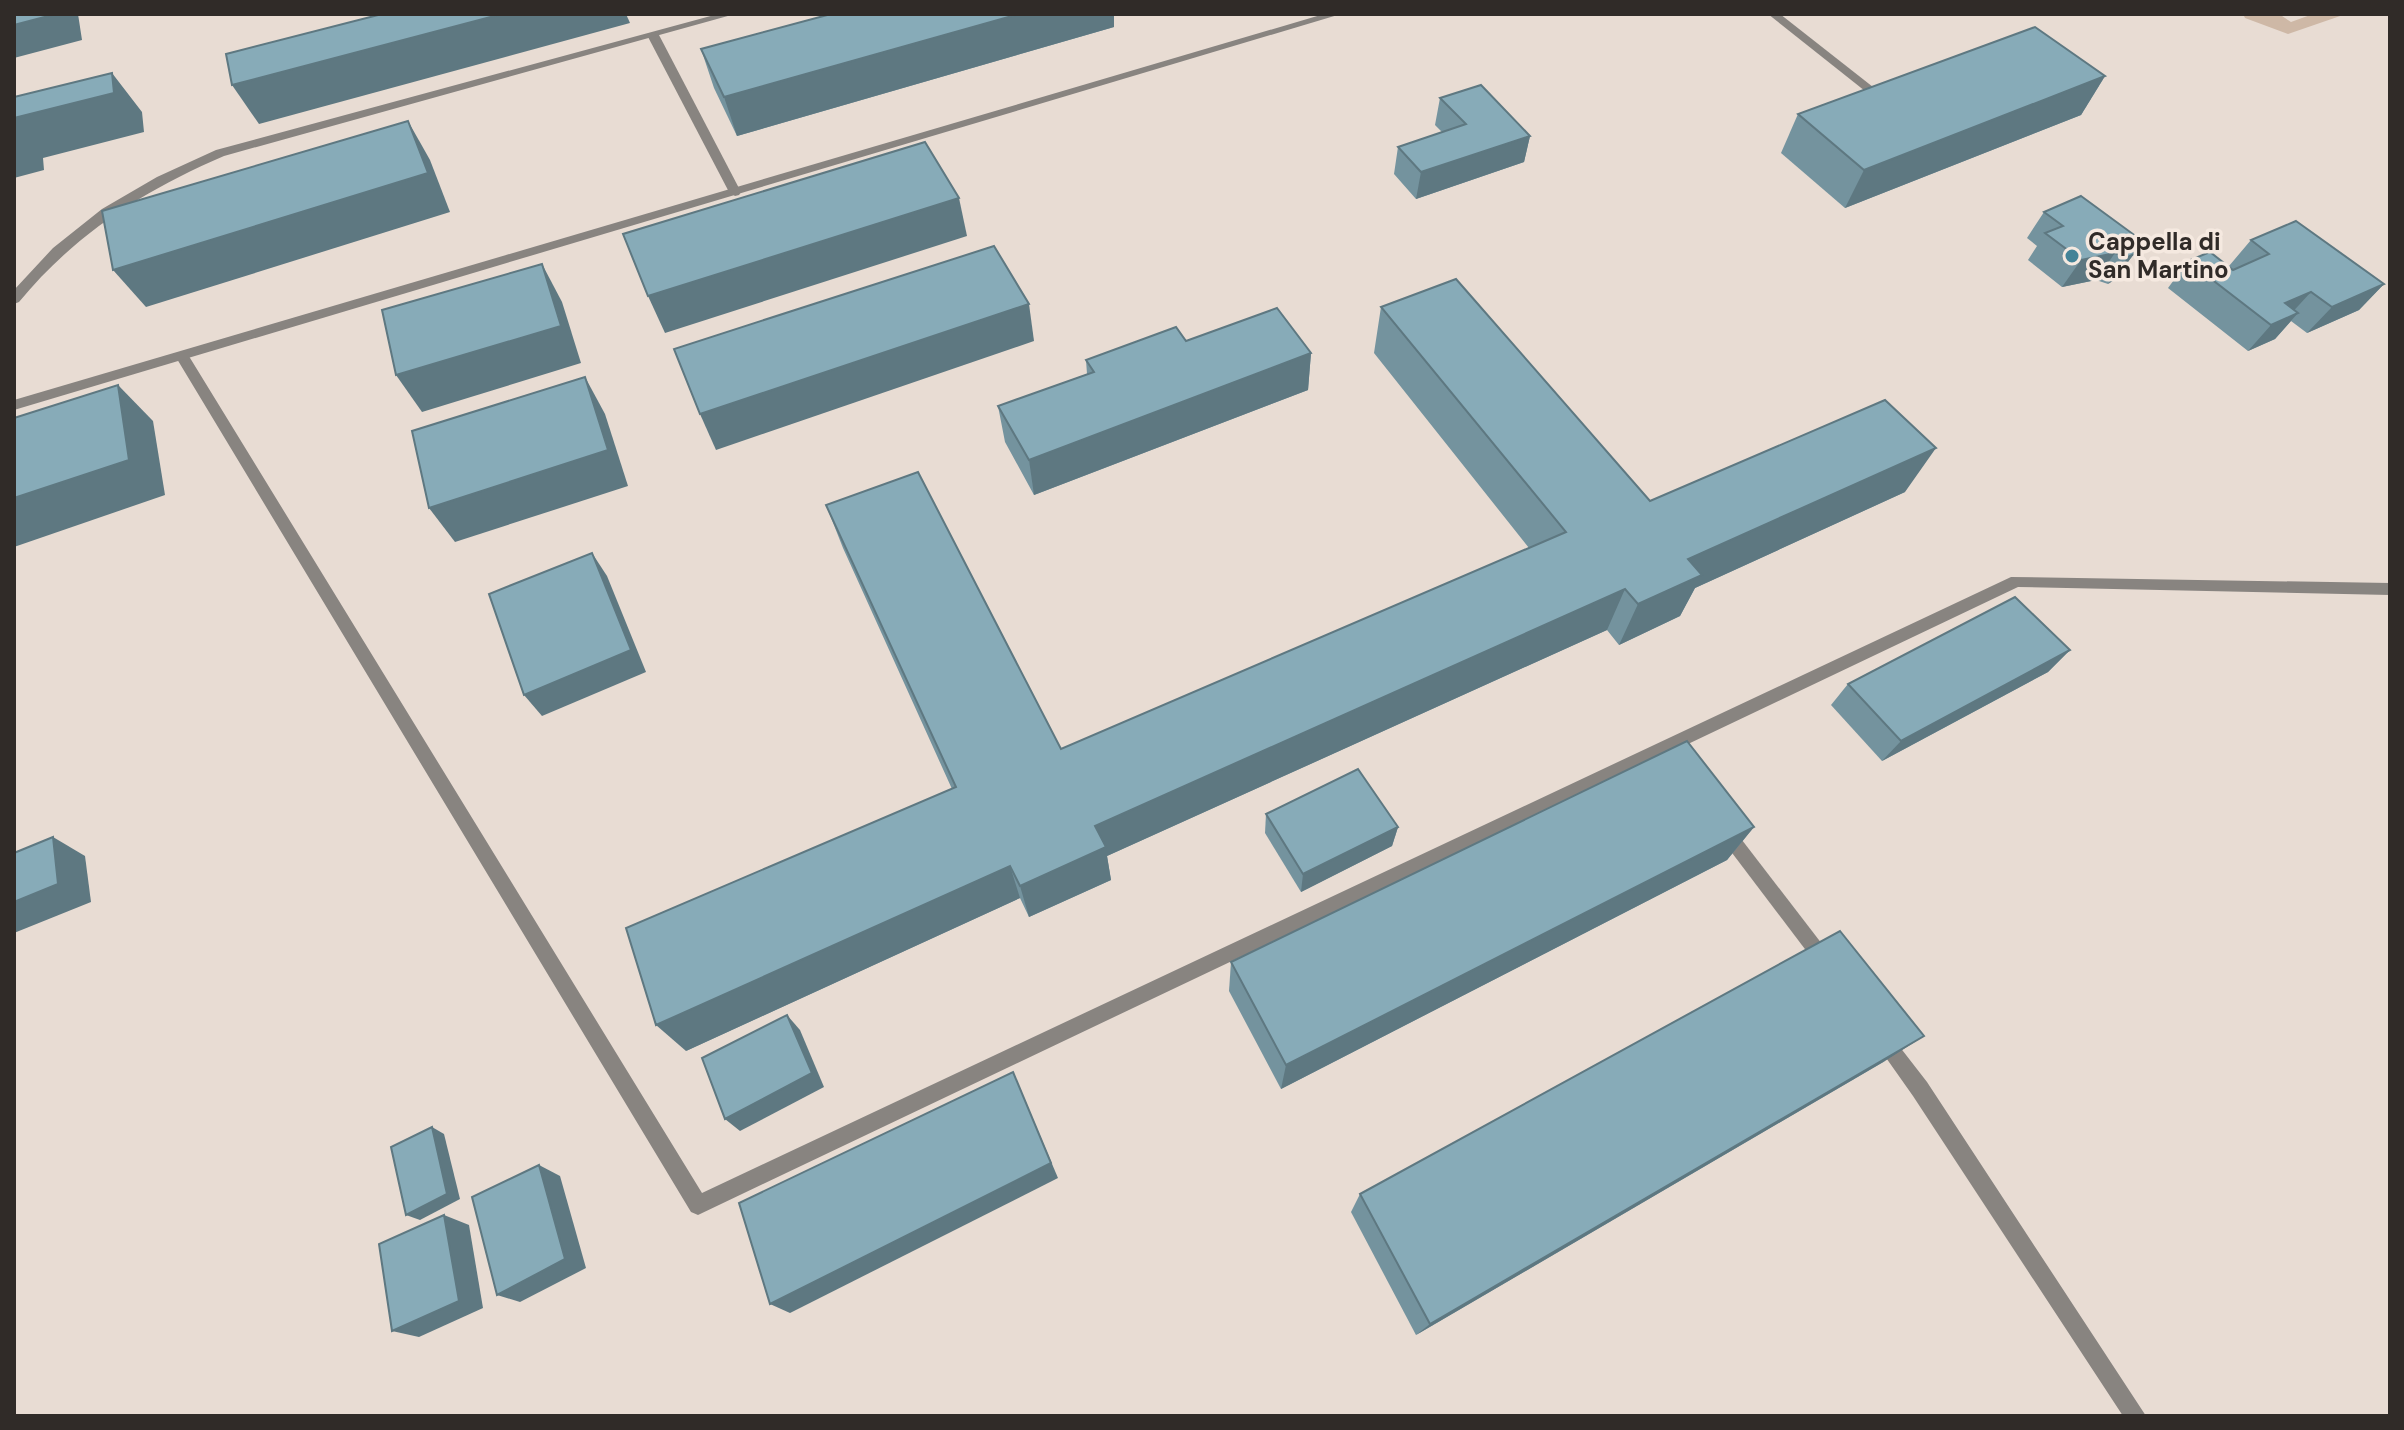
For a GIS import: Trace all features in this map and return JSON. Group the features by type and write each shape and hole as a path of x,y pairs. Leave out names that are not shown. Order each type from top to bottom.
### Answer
{"street":[{"path":"14,299 49,256 89,224 134,194 190,165 264,139 730,14"},
{"path":"14,405 1336,14"},
{"path":"1773,14 1869,89"},
{"path":"653,35 735,192"},
{"path":"182,356 698,1205 1667,754 2016,581 2390,589"},
{"path":"1710,811 1834,975"},
{"path":"1873,1025 1929,1102 2135,1416"}],"shaded area":[{"path":"2243,14 2279,14 2291,22 2313,14 2346,14 2288,34 2245,18"}],"building":[{"path":"14,14 56,14 14,25"},
{"path":"382,14 502,14 232,85 226,54"},
{"path":"831,14 1019,14 724,97 701,49"},
{"path":"2035,27 2105,76 1864,170 1798,114"},
{"path":"112,73 114,93 14,118 14,97"},
{"path":"1481,85 1530,136 1421,172 1398,147 1466,124 1440,98"},
{"path":"408,121 428,173 113,270 102,211"},
{"path":"925,142 959,198 648,296 623,234"},
{"path":"2081,196 2137,237 2131,243 2134,254 2128,257 2115,253 2081,260 2045,233 2063,226 2044,212"},
{"path":"2296,221 2384,284 2332,307 2311,292 2285,303 2298,313 2271,325 2188,261 2210,252 2233,270 2269,254 2251,240"},
{"path":"994,246 1029,304 700,414 674,349"},
{"path":"542,264 561,326 396,375 382,310"},
{"path":"1456,279 1650,501 1885,400 1936,448 1688,559 1702,575 1638,604 1625,589 1095,826 1106,847 1020,886 1010,866 656,1025 626,928 956,787 826,505 918,472 1061,749 1566,532 1381,307"},
{"path":"1277,308 1311,353 1029,460 998,406 1094,372 1086,360 1176,327 1186,341"},
{"path":"585,377 608,450 429,508 412,431"},
{"path":"118,385 129,460 14,498 14,418"},
{"path":"592,553 631,650 524,695 489,594"},
{"path":"2015,597 2070,650 1901,741 1848,684"},
{"path":"1687,741 1754,827 1286,1065 1231,962"},
{"path":"1358,769 1398,827 1303,874 1266,814"},
{"path":"53,837 58,884 14,902 14,853"},
{"path":"1840,931 1924,1036 1430,1324 1360,1194"},
{"path":"787,1015 812,1073 725,1119 702,1058"},
{"path":"1013,1072 1051,1163 770,1304 739,1203"},
{"path":"432,1127 447,1194 406,1215 391,1147"},
{"path":"539,1165 565,1259 497,1295 472,1197"},
{"path":"444,1215 459,1301 392,1331 379,1244"}],"place":[{"name":"Cappella di San Martino","path":"2072,256"}]}
